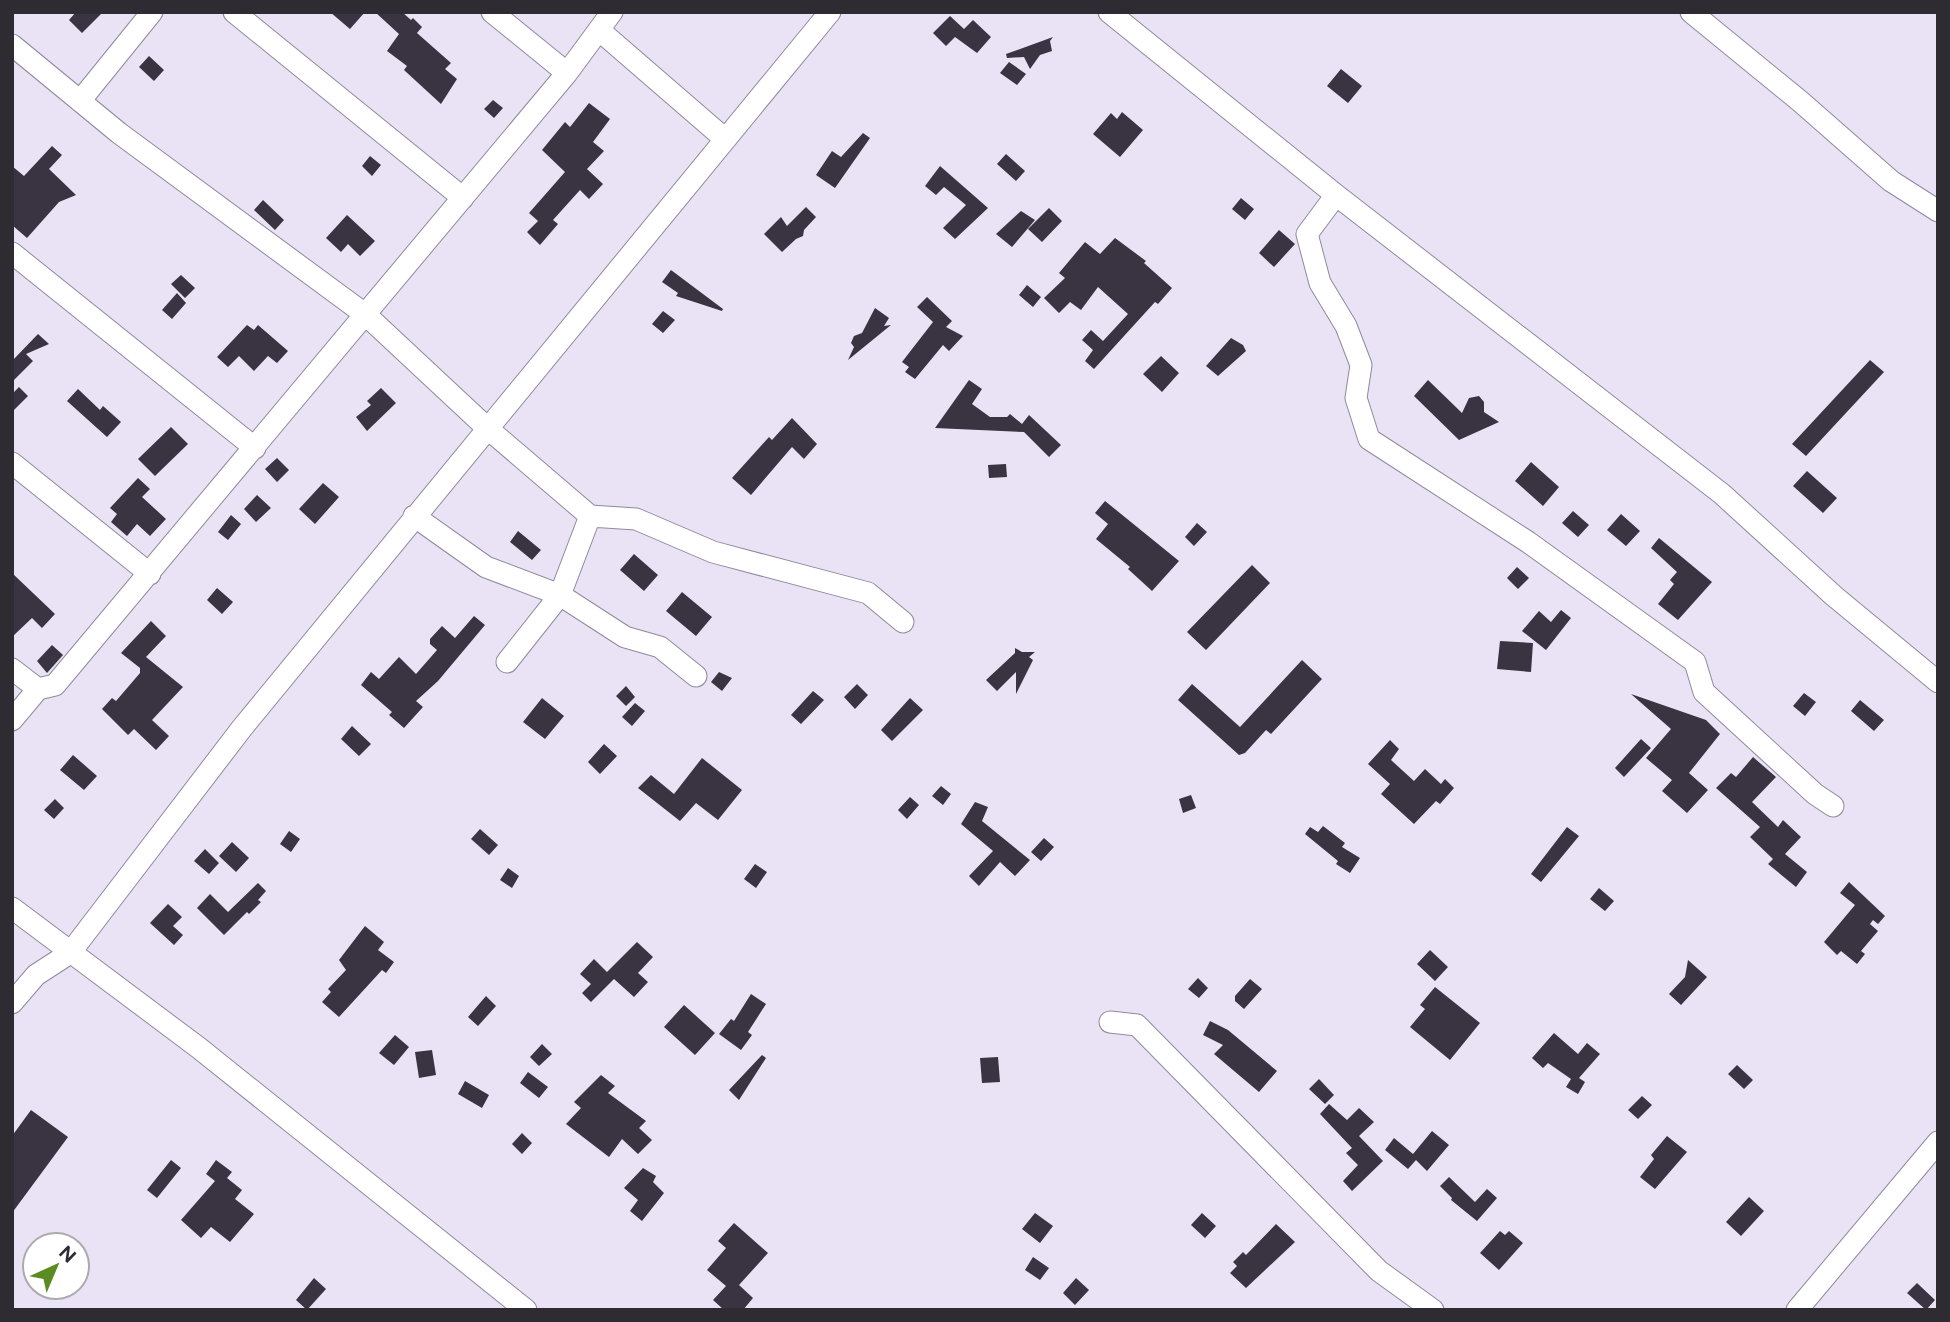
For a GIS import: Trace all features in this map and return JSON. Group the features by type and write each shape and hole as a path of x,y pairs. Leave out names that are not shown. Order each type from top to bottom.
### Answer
{"street":[{"path":"80,101 152,12"},
{"path":"234,12 463,198"},
{"path":"492,12 567,72"},
{"path":"12,720 38,689 55,685 150,574 567,72 612,12"},
{"path":"12,1003 36,975 70,953 242,728 485,428 830,12"},
{"path":"1109,12 1336,195 1722,494 1834,596 1938,682"},
{"path":"1691,12 1801,102 1891,181 1938,211"},
{"path":"599,30 725,139"},
{"path":"12,45 80,101 366,315 485,428 590,516 636,519 713,552 868,593 903,622"},
{"path":"1336,195 1307,234 1321,283 1346,326 1361,365 1356,398 1369,439 1528,542 1695,662 1703,692 1815,794 1833,806"},
{"path":"12,253 256,448"},
{"path":"12,463 150,574"},
{"path":"414,516 486,567 560,596 625,637 660,647 696,676"},
{"path":"507,662 560,596 590,516"},
{"path":"12,669 38,689"},
{"path":"12,908 199,1048 526,1310"},
{"path":"1110,1022 1137,1025 1379,1271 1433,1310"},
{"path":"1797,1310 1938,1142"}],"building":[{"path":"76,12 103,12 82,33 69,20"},
{"path":"330,12 365,12 350,29"},
{"path":"375,12 402,12 411,20 413,18 422,27 417,33 451,63 445,69 457,79 441,104 404,70 407,66 387,51 399,34"},
{"path":"950,16 964,29 973,20 991,37 977,53 955,37 946,46 933,33"},
{"path":"1053,37 1050,41 1052,51 1040,55 1030,69 1024,57 1007,58 1006,54"},
{"path":"149,56 164,70 154,81 139,67"},
{"path":"1009,62 1026,74 1017,85 1000,73"},
{"path":"1341,69 1362,86 1348,103 1327,86"},
{"path":"493,100 503,108 494,118 484,109"},
{"path":"589,103 610,119 593,142 604,151 587,169 603,184 589,199 580,190 553,220 558,224 540,245 527,232 538,221 529,213 565,172 542,150 565,122 570,127"},
{"path":"1122,112 1143,130 1120,157 1093,134 1111,113 1117,119"},
{"path":"863,133 870,138 835,188 816,175 832,151 841,157"},
{"path":"52,146 62,155 49,169 76,195 59,202 27,238 12,225 12,166 24,176"},
{"path":"1006,154 1025,171 1016,181 997,164"},
{"path":"370,156 381,165 372,176 362,166"},
{"path":"940,166 988,208 955,239 943,228 966,205 944,187 936,195 925,186"},
{"path":"1241,198 1254,209 1245,220 1232,209"},
{"path":"263,200 284,220 275,230 254,210"},
{"path":"806,207 816,217 804,230 803,236 782,252 764,234 781,217 787,226"},
{"path":"1049,208 1062,221 1042,242 1028,229"},
{"path":"1021,211 1035,220 1012,247 996,234"},
{"path":"347,215 375,241 360,256 348,244 341,252 326,238"},
{"path":"1279,230 1295,244 1274,267 1259,253"},
{"path":"1115,238 1146,261 1144,263 1172,288 1158,304 1155,302 1094,369 1085,361 1093,350 1082,340 1091,330 1103,341 1128,314 1098,287 1081,310 1070,302 1059,313 1044,298 1065,278 1059,273 1085,242 1100,254"},
{"path":"671,270 723,309 722,311 676,296 678,293 662,282"},
{"path":"181,275 195,288 185,298 171,284"},
{"path":"1027,285 1041,297 1033,307 1019,295"},
{"path":"177,293 186,303 172,319 162,310"},
{"path":"927,297 952,321 946,327 963,336 949,351 943,345 915,379 905,372 909,367 902,362 933,322 917,307"},
{"path":"875,308 889,318 884,326 891,325 848,360 854,347 851,343 854,336 862,333"},
{"path":"663,311 675,320 663,333 652,324"},
{"path":"247,325 254,330 258,325 288,351 277,363 268,356 254,371 239,356 228,367 217,357"},
{"path":"38,334 49,344 26,354 33,361 12,382 12,361"},
{"path":"1231,338 1243,345 1246,351 1218,376 1206,366"},
{"path":"1161,356 1179,373 1162,392 1143,374"},
{"path":"1870,360 1884,372 1806,456 1792,444"},
{"path":"969,380 982,389 972,404 990,417 1007,417 1010,414 1022,424 1029,415 1061,445 1049,457 1024,432 935,428"},
{"path":"1428,380 1462,413 1469,398 1479,396 1484,402 1484,412 1499,422 1459,440 1414,396"},
{"path":"19,387 28,396 12,412 12,394"},
{"path":"381,388 396,403 367,431 356,417 371,405 367,401"},
{"path":"78,389 100,410 103,406 121,422 107,437 67,401"},
{"path":"792,418 817,444 804,459 792,447 751,495 732,478 769,437 772,440"},
{"path":"171,427 188,444 155,476 138,459"},
{"path":"277,458 289,470 277,482 265,469"},
{"path":"1531,462 1559,487 1543,506 1515,481"},
{"path":"1006,464 1007,477 989,478 988,465"},
{"path":"1807,471 1837,498 1823,513 1793,486"},
{"path":"138,478 150,489 142,497 166,519 150,536 137,524 127,536 111,522 117,514 110,508"},
{"path":"323,483 339,497 315,524 299,509"},
{"path":"257,495 271,508 256,522 244,509"},
{"path":"1105,501 1179,561 1152,591 1128,569 1130,567 1096,539 1108,524 1095,513"},
{"path":"1573,511 1589,525 1578,537 1562,523"},
{"path":"1621,514 1640,531 1626,546 1607,530"},
{"path":"231,515 241,524 228,540 218,532"},
{"path":"1197,523 1207,532 1194,546 1185,537"},
{"path":"518,531 541,550 532,560 510,542"},
{"path":"1659,538 1712,582 1678,620 1658,604 1674,584 1670,580 1677,572 1651,548"},
{"path":"634,554 658,575 644,591 620,570"},
{"path":"1252,565 1270,583 1206,650 1187,632"},
{"path":"1517,567 1529,578 1518,589 1507,578"},
{"path":"12,573 55,614 42,628 32,618 12,637"},
{"path":"217,588 233,602 222,614 207,600"},
{"path":"682,592 712,617 696,636 666,611"},
{"path":"1561,610 1571,618 1546,650 1522,631 1539,611 1551,622"},
{"path":"474,616 485,625 438,681 416,701 423,707 404,728 389,715 392,712 361,685 371,672 379,679 399,657 416,674 437,650 430,644 430,639 442,626 455,638"},
{"path":"151,621 166,636 146,657 183,687 152,720 169,736 156,750 134,729 128,735 102,709 112,698 116,701 140,673 140,668 121,653"},
{"path":"1500,641 1533,643 1531,672 1497,669"},
{"path":"52,645 63,655 47,673 37,661"},
{"path":"1015,648 1022,652 1035,652 1029,657 1033,660 1016,694 1016,672 997,691 986,680 1015,653"},
{"path":"1302,660 1322,679 1271,734 1266,730 1245,753 1239,755 1178,700 1192,684 1240,727"},
{"path":"719,672 732,678 722,691 711,682"},
{"path":"857,684 868,695 855,709 844,697"},
{"path":"626,686 635,697 626,706 616,696"},
{"path":"813,691 824,700 801,724 791,715"},
{"path":"1804,693 1816,702 1805,716 1793,706"},
{"path":"1631,694 1706,720 1720,734 1689,773 1708,790 1687,813 1662,791 1672,780 1646,758 1671,729"},
{"path":"542,698 564,716 545,739 523,722"},
{"path":"910,698 923,710 892,741 881,730"},
{"path":"1860,700 1884,720 1874,731 1851,711"},
{"path":"635,703 645,711 632,726 622,717"},
{"path":"352,726 371,744 359,756 341,739"},
{"path":"1641,739 1651,748 1624,777 1615,768"},
{"path":"1390,740 1399,749 1391,760 1414,781 1425,769 1441,784 1445,779 1454,788 1440,804 1436,801 1414,824 1381,794 1390,784 1368,764"},
{"path":"604,744 617,756 600,774 588,762"},
{"path":"73,755 97,776 84,790 60,770"},
{"path":"1753,757 1776,777 1752,802 1778,827 1783,820 1801,837 1785,854 1807,872 1796,887 1768,864 1773,859 1750,837 1760,827 1716,788 1731,773 1736,777"},
{"path":"702,758 742,790 718,820 696,803 680,821 638,788 651,775 674,794"},
{"path":"941,786 951,794 943,805 932,796"},
{"path":"1191,795 1196,808 1183,813 1179,799"},
{"path":"910,797 919,805 907,819 898,810"},
{"path":"55,799 64,808 54,819 44,810"},
{"path":"975,802 988,807 982,821 1030,860 1015,876 1000,862 979,886 969,876 993,851 961,824"},
{"path":"1323,826 1345,843 1342,847 1360,858 1350,873 1336,864 1338,861 1305,834 1310,827 1318,832"},
{"path":"1567,827 1579,836 1541,882 1531,874"},
{"path":"480,829 498,845 489,855 471,839"},
{"path":"289,831 300,839 291,852 280,844"},
{"path":"1044,838 1054,847 1041,861 1031,852"},
{"path":"232,842 249,858 236,872 219,856"},
{"path":"205,849 219,863 209,874 194,861"},
{"path":"755,864 767,872 756,888 744,879"},
{"path":"508,868 519,876 512,888 500,880"},
{"path":"1849,882 1885,916 1878,924 1873,920 1870,924 1878,931 1861,951 1865,954 1857,964 1841,951 1837,955 1824,942 1855,905 1840,893"},
{"path":"258,883 266,891 258,900 261,902 224,935 197,908 210,894 228,912"},
{"path":"1599,888 1614,901 1605,911 1590,899"},
{"path":"168,904 182,917 173,926 183,935 174,945 150,923"},
{"path":"365,926 384,942 378,950 394,962 386,973 382,970 339,1017 322,1002 331,992 328,989 346,970 339,960"},
{"path":"637,942 653,957 638,973 648,982 634,997 614,979 591,1002 582,993 591,984 580,974 594,959 607,972"},
{"path":"1430,950 1448,967 1435,981 1417,964"},
{"path":"1688,960 1707,977 1681,1005 1669,994 1685,977"},
{"path":"1198,978 1208,988 1199,998 1188,989"},
{"path":"1250,979 1262,989 1244,1009 1235,1001 1235,996"},
{"path":"1435,987 1480,1023 1450,1060 1410,1027 1425,1009 1420,1005"},
{"path":"751,994 766,1004 748,1032 752,1035 741,1050 719,1034 731,1019 734,1021"},
{"path":"486,996 496,1006 478,1026 468,1017"},
{"path":"684,1005 715,1033 695,1055 664,1027"},
{"path":"1210,1021 1228,1030 1277,1071 1259,1092 1214,1054 1223,1045 1203,1035"},
{"path":"1554,1033 1578,1054 1587,1043 1600,1054 1579,1078 1585,1082 1578,1094 1566,1087 1571,1079 1548,1063 1543,1068 1532,1058"},
{"path":"395,1035 409,1047 394,1065 379,1053"},
{"path":"542,1044 552,1054 539,1066 530,1057"},
{"path":"432,1050 436,1075 419,1078 415,1052"},
{"path":"762,1055 766,1058 739,1100 729,1090"},
{"path":"998,1057 1000,1082 982,1083 980,1058"},
{"path":"1737,1065 1753,1080 1744,1089 1728,1074"},
{"path":"528,1072 548,1087 539,1098 520,1083"},
{"path":"601,1075 615,1086 608,1093 646,1121 639,1128 652,1140 638,1154 622,1139 609,1157 566,1124 581,1108 574,1102"},
{"path":"1319,1079 1334,1095 1325,1104 1309,1089"},
{"path":"465,1081 489,1095 482,1108 458,1094"},
{"path":"1642,1096 1652,1105 1638,1119 1628,1110"},
{"path":"1329,1104 1347,1120 1359,1108 1374,1122 1359,1136 1383,1161 1352,1191 1343,1181 1358,1165 1346,1153 1352,1148 1320,1114"},
{"path":"31,1110 68,1137 12,1213 12,1136"},
{"path":"1432,1131 1449,1145 1427,1171 1416,1160 1408,1169 1385,1150 1394,1138 1413,1154"},
{"path":"522,1133 532,1143 522,1154 512,1144"},
{"path":"1667,1136 1687,1152 1655,1189 1640,1177 1654,1159 1651,1155"},
{"path":"171,1160 181,1168 157,1198 147,1190"},
{"path":"216,1160 232,1172 227,1178 242,1190 235,1199 254,1214 230,1242 211,1227 201,1238 181,1220 215,1181 206,1174"},
{"path":"643,1168 656,1176 653,1182 664,1193 642,1221 630,1211 638,1200 624,1188"},
{"path":"1449,1177 1475,1202 1487,1189 1497,1198 1477,1221 1451,1200 1440,1186"},
{"path":"1749,1197 1764,1211 1741,1236 1726,1222"},
{"path":"1035,1213 1053,1226 1040,1243 1022,1229"},
{"path":"1202,1213 1216,1226 1205,1238 1191,1225"},
{"path":"734,1223 768,1253 739,1285 753,1298 743,1310 724,1310 713,1300 726,1286 707,1270 726,1248 718,1241"},
{"path":"1276,1224 1295,1242 1246,1288 1230,1273 1237,1266 1233,1262 1243,1252 1246,1255"},
{"path":"1500,1231 1505,1235 1509,1231 1523,1243 1499,1270 1480,1253"},
{"path":"1033,1257 1049,1268 1040,1280 1025,1270"},
{"path":"314,1278 326,1289 307,1310 296,1300"},
{"path":"1076,1278 1089,1290 1075,1305 1063,1293"},
{"path":"1917,1283 1935,1300 1926,1310 1907,1293"}]}
